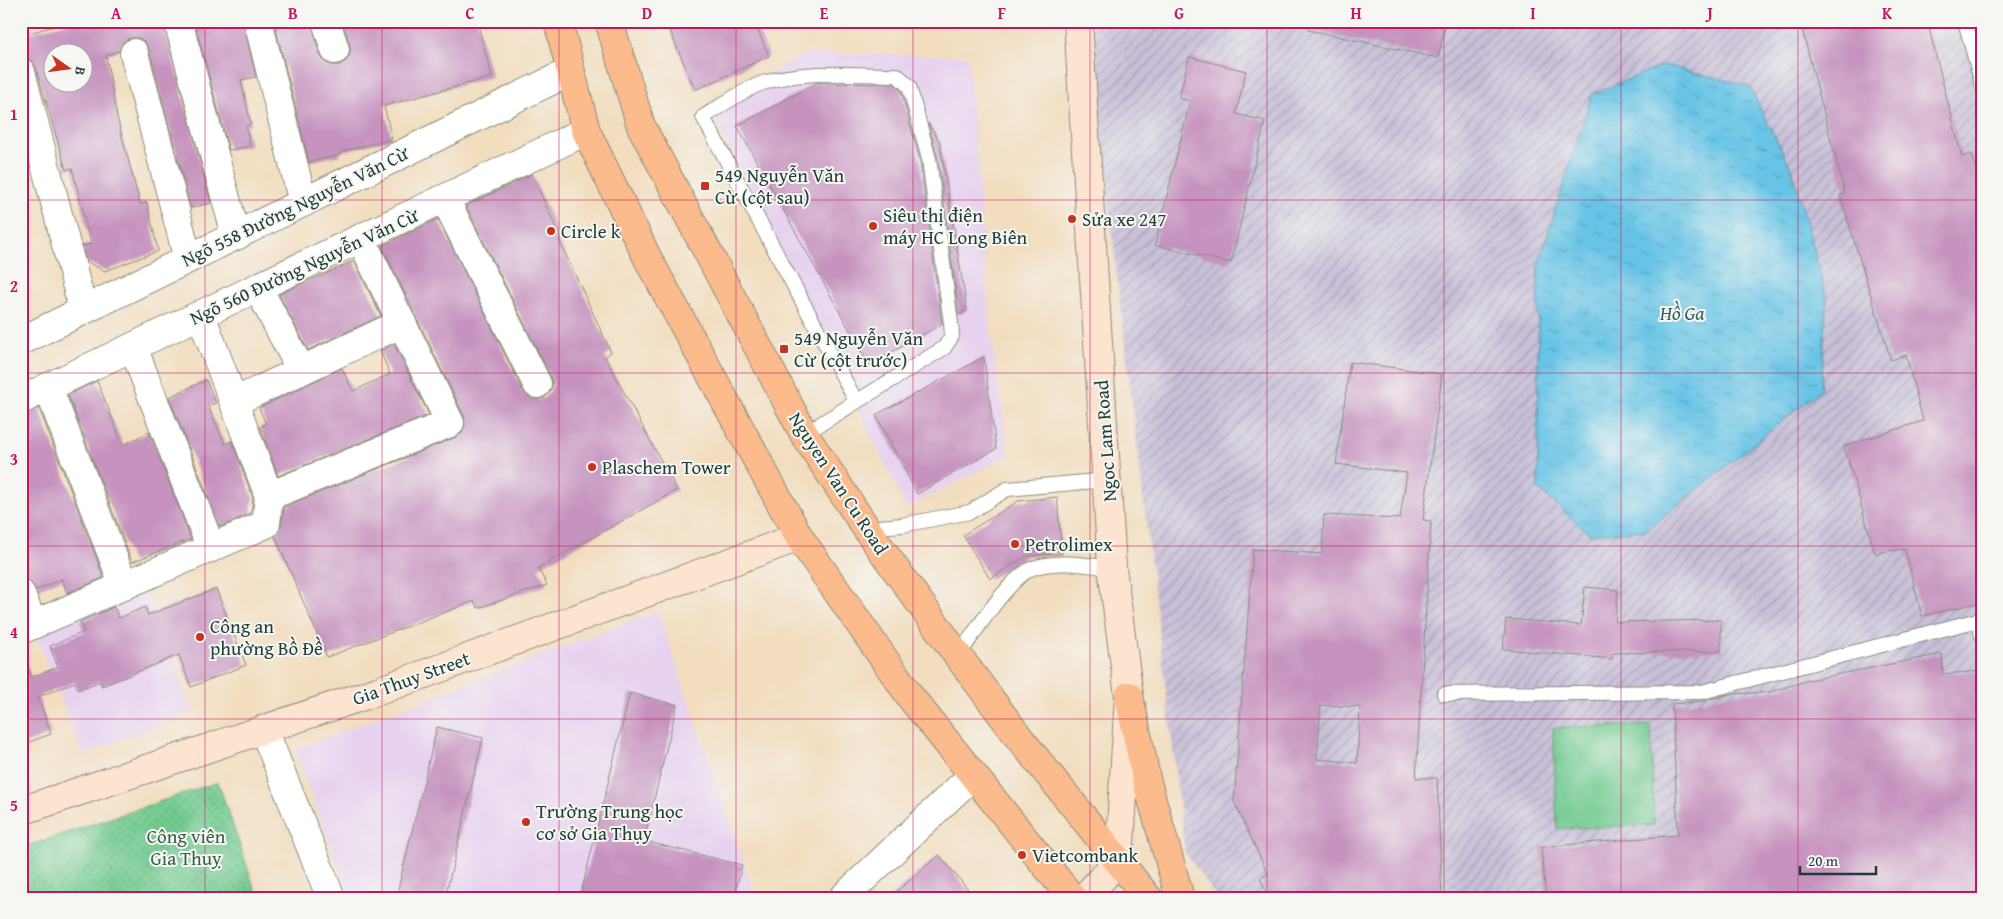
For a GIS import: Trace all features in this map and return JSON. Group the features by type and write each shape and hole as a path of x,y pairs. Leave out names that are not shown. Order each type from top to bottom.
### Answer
{"main road":[{"path":"558,21 569,72 586,131 666,293 799,537 912,699 1072,898"},
{"name":"Nguyen Van Cu Road","path":"609,21 640,126 804,434 866,528 958,656 1022,740 1148,898"},
{"name":"Ngoc Lam Road","path":"1078,21 1112,568 1130,696 1119,860"},
{"name":"Gia Thuy Street","path":"21,811 264,730 799,537"},
{"path":"1130,696 1149,790 1180,898"},
{"path":"1084,898 1119,860"}],"street":[{"path":"178,21 236,236"},
{"path":"258,21 303,203"},
{"path":"326,21 335,50"},
{"path":"134,53 188,259"},
{"path":"21,72 30,143 83,310"},
{"name":"Ngõ 558 Đường Nguyễn Văn Cừ","path":"21,341 569,72"},
{"name":"Ngõ 560 Đường Nguyễn Văn Cừ","path":"21,400 586,131"},
{"path":"445,199 537,384"},
{"path":"269,496 450,423 362,239"},
{"path":"258,288 301,370"},
{"path":"21,594 27,627 266,524 269,496 201,315"},
{"path":"234,402 402,324"},
{"path":"133,347 210,548"},
{"path":"48,387 124,586"},
{"path":"264,730 332,898"},
{"path":"843,898 973,775"}],"lane":[{"path":"1965,21 1982,84"},
{"path":"804,434 944,348 952,336 946,272 929,159 909,86 897,75 802,76 763,83 703,117 856,401"},
{"path":"866,528 902,525 970,512 1007,489 1107,480"},
{"path":"958,656 1004,592 1023,574 1034,567 1069,563 1112,568"},
{"path":"1444,694 1702,692 1980,619 1982,635"}],"shaded area":[{"path":"1087,21 1982,21 1982,898 1217,898 1185,852"},
{"path":"808,53 968,56 991,336 1009,455 907,508 707,104"},
{"path":"145,591 192,711 83,755 35,634"},
{"name":"Trường Trung học cơ sở Gia Thụy","path":"658,611 756,898 329,898 347,891 295,749"}],"green space":[{"path":"1651,725 1654,825 1557,829 1553,728"},
{"name":"Công viên Gia Thuỵ","path":"218,782 258,898 21,898 21,848"}],"water":[{"name":"Hồ Ga","path":"1664,65 1749,86 1793,172 1827,298 1821,390 1647,530 1590,534 1538,489 1538,265 1592,94"}],"building":[{"path":"74,21 163,21 211,203 191,208 149,49 145,42 139,38 130,38 123,42 119,51 106,55 117,117 140,204 147,202 158,251 105,271 87,262 82,246 91,244 72,168 66,170 43,92 92,92 92,42 42,42 42,88 32,61 21,57 21,35"},
{"path":"194,21 243,21 256,77 241,80 251,124 246,126 250,146 229,150"},
{"path":"274,21 311,21 320,55 325,62 339,65 346,61 350,54 350,45 342,21 477,21 492,77 384,106 392,139 340,152 340,155 309,162"},
{"path":"666,21 754,21 769,56 695,90"},
{"path":"1309,21 1446,21 1438,58 1308,30"},
{"path":"1800,21 1927,21 1962,157 1972,154 1982,187 1982,602 1922,616 1905,549 1875,553 1844,446 1923,421 1906,355 1891,360 1840,195 1845,194"},
{"path":"1189,57 1246,71 1236,114 1265,121 1231,263 1155,245 1190,101 1179,98"},
{"name":"Siêu thị điện máy HC Long Biên","path":"816,83 894,84 901,91 920,161 942,324 869,365 737,126"},
{"path":"928,123 940,142 967,310 959,315 938,158"},
{"path":"532,174 561,239 559,240 611,352 605,357 677,490 538,568 547,585 478,608 474,601 327,657 275,536 281,526 284,507 456,437 462,433 465,425 464,416 382,246 438,219 523,391 529,397 537,400 544,398 550,392 553,384 551,377 466,206"},
{"path":"354,261 381,316 308,350 279,294"},
{"path":"394,344 429,415 278,476 260,427 266,424 259,408 342,368 353,391 390,374 380,351"},
{"path":"984,357 996,449 917,494 876,415"},
{"path":"1350,362 1442,374 1423,520 1431,521 1416,778 1437,778 1442,898 1269,898 1260,878 1268,874 1234,802 1253,549 1322,554 1324,515 1400,519 1407,473 1336,464","holes":["1321,705 1360,707 1357,763 1317,759"]},
{"path":"206,380 216,403 208,406 225,444 232,441 253,498 251,513 220,527 169,397"},
{"path":"97,381 123,445 149,432 191,539 132,562 68,395"},
{"path":"39,408 103,575 103,578 67,593 62,579 36,590 30,582 21,579 21,415"},
{"name":"Petrolimex","path":"1057,497 1062,554 1026,556 990,579 963,535 1018,501"},
{"path":"1585,587 1618,590 1615,622 1721,620 1721,651 1612,653 1612,659 1503,649 1506,619 1581,625"},
{"path":"216,589 246,665 191,687 179,655 102,686 100,681 78,690 75,682 38,697 51,734 21,745 21,658 25,657 31,677 58,667 50,646 84,632 80,622 114,607 119,618 145,607 148,615"},
{"path":"1942,654 1943,674 1981,671 1982,898 1546,898 1541,847 1678,835 1672,704 1704,701 1730,694 1770,692 1809,680"},
{"path":"630,693 677,705 644,841 742,865 734,898 580,898"},
{"path":"437,727 483,738 445,898 396,898"},
{"path":"939,855 975,898 889,898"}],"place":[{"name":"549 Nguyễn Văn Cừ (cột sau)","path":"705,186"},
{"name":"Sửa xe 247","path":"1072,219"},
{"name":"Siêu thị điện máy HC Long Biên","path":"873,226"},
{"name":"Circle k","path":"551,231"},
{"name":"549 Nguyễn Văn Cừ (cột trước)","path":"784,349"},
{"name":"Plaschem Tower","path":"592,467"},
{"name":"Petrolimex","path":"1015,544"},
{"name":"Công an phường Bồ Đề","path":"200,637"},
{"name":"Trường Trung học cơ sở Gia Thụy","path":"526,822"},
{"name":"Vietcombank","path":"1022,855"}]}
